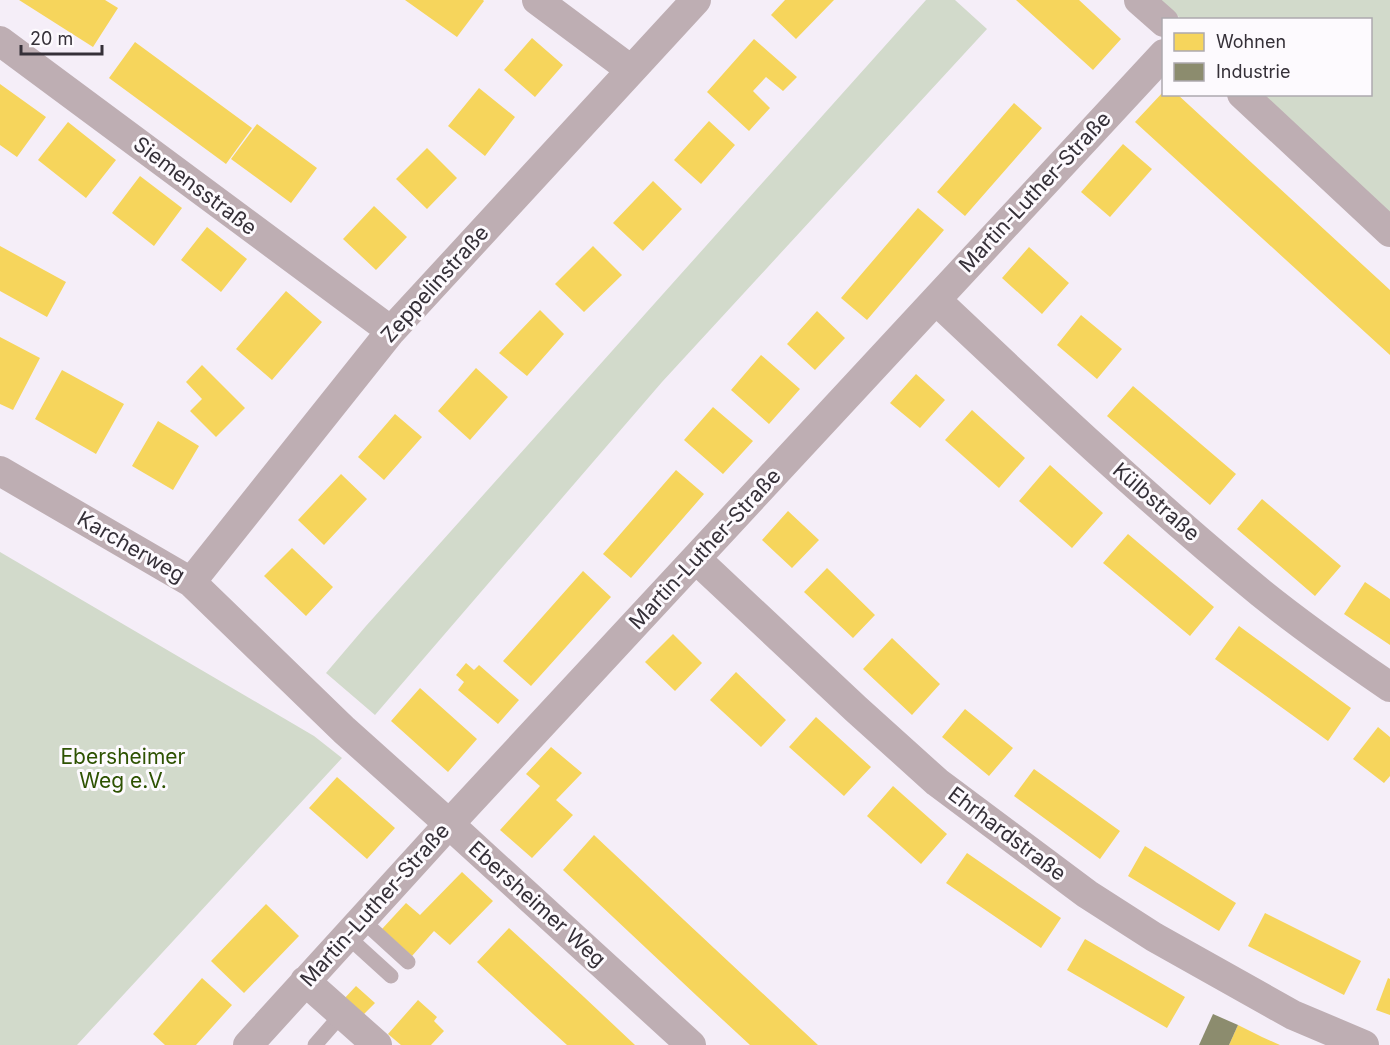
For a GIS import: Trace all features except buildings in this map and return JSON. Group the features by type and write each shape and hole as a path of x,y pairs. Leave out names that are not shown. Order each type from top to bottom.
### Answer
{"street":[{"path":"537,0 631,70"},
{"name":"Zeppelinstraße","path":"191,582 391,331 696,0"},
{"path":"1139,0 1162,20"},
{"name":"Siemensstraße","path":"0,41 391,331"},
{"name":"Martin-Luther-Straße","path":"248,1045 449,824 1162,56"},
{"path":"1244,96 1390,232"},
{"name":"Külbstraße","path":"936,300 1070,426 1206,547 1318,636 1390,687"},
{"name":"Karcherweg","path":"0,471 191,582 250,639"},
{"name":"Ehrhardstraße","path":"696,559 937,782 1087,894 1154,937 1293,1015 1364,1045"},
{"name":"Ebersheimer Weg","path":"250,639 344,730 691,1045"},
{"path":"305,981 377,1045"}],"lane":[{"path":"354,928 408,962"},
{"path":"354,928 391,976"},
{"path":"315,1045 342,1014"}],"green space":[{"path":"926,0 955,0 987,29 662,382 375,715 326,673"},
{"path":"1160,0 1390,0 1390,213 1263,96 1372,96 1372,18 1180,18"},
{"name":"Ebersheimer Weg e.V.","path":"0,552 314,736 342,758 77,1045 0,1045"}]}
